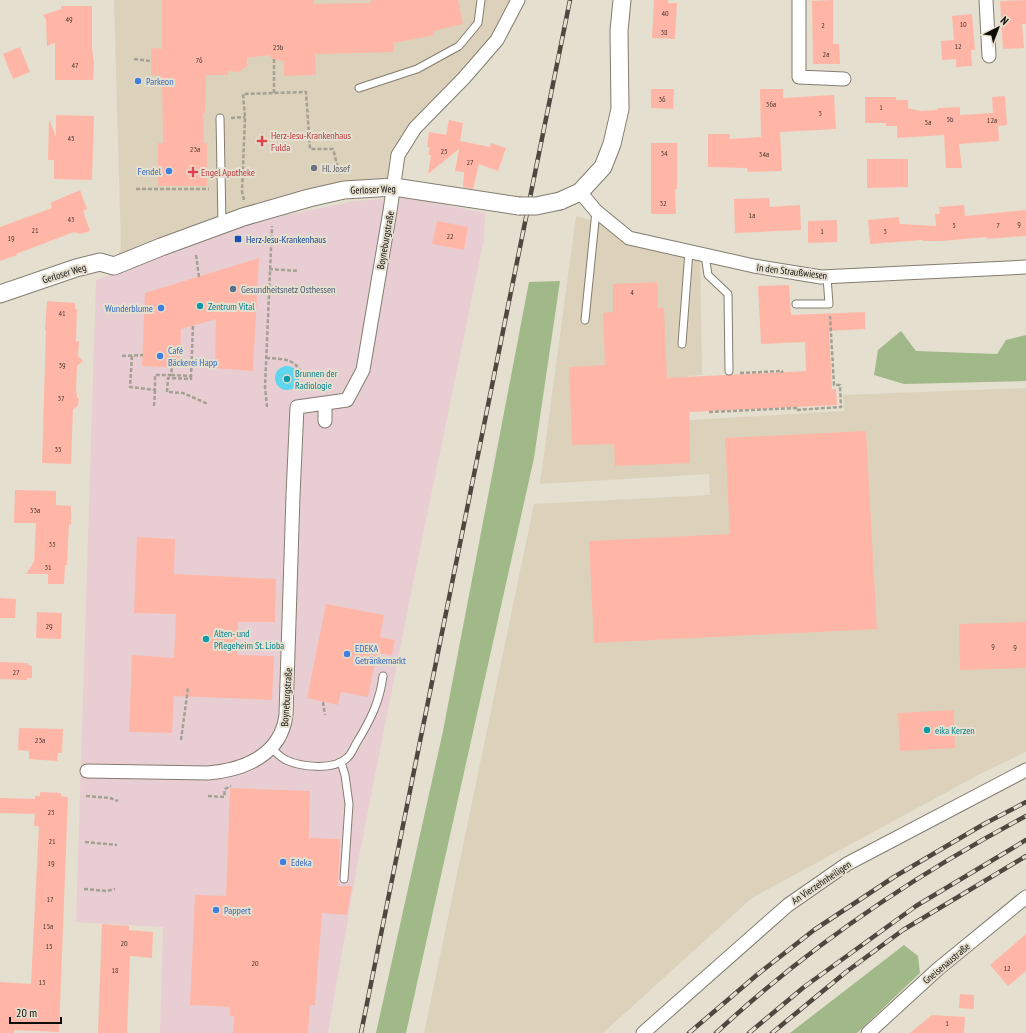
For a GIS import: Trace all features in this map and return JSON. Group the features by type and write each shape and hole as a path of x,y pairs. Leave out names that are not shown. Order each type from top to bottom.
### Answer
{"street":[{"name":"Boyneburgstraße","path":"87,770 221,772 252,762 262,756 271,748 283,732 286,715 292,495 297,407 347,400 363,370 398,155 415,128 464,78 497,40 518,0"},
{"name":"Gerloser Weg","path":"0,294 70,270 100,262 114,266 222,224 302,200 344,190 394,187 519,206 536,206 560,201 580,192 604,167 612,144 620,109 619,32 622,0"},
{"path":"799,0 799,78 844,79"},
{"path":"986,0 989,56"},
{"name":"In den Straußwiesen","path":"580,192 596,211 629,238 754,266 827,276 1026,267"},
{"path":"325,403 325,421"},
{"name":"An Vierzehnheiligen","path":"643,1033 788,905 847,864 1026,770"},
{"name":"Gneisenaustraße","path":"868,1033 938,969 1026,897"}],"lane":[{"path":"359,88 418,69 459,46 478,22 481,0"},
{"path":"220,118 222,224"},
{"path":"586,320 596,211"},
{"path":"682,344 689,251"},
{"path":"706,255 708,275 728,294 729,371"},
{"path":"796,304 829,304 827,276"},
{"path":"271,748 285,759 303,765 324,766 341,762 348,757 368,725 377,705 383,676"},
{"path":"341,762 345,775 349,804 344,879"}],"path":[{"path":"134,59 151,61"},
{"path":"274,60 274,94"},
{"path":"245,202 242,192 245,117 243,94 306,92 310,149 333,150 340,176"},
{"path":"136,189 209,189"},
{"path":"267,407 265,387 272,224"},
{"path":"196,255 199,277"},
{"path":"269,269 299,271"},
{"path":"709,412 784,408 796,408 796,410 841,407 840,385 834,385 829,304"},
{"path":"193,326 191,379 168,378 167,392 183,393 208,404"},
{"path":"122,356 143,355"},
{"path":"132,356 130,387 155,390"},
{"path":"266,358 291,360 296,364 304,377"},
{"path":"171,375 172,367"},
{"path":"729,371 729,374 782,372"},
{"path":"154,406 155,375 191,376"},
{"path":"181,740 188,688"},
{"path":"323,702 325,715"},
{"path":"86,796 118,801"},
{"path":"208,796 224,797"},
{"path":"85,842 117,845"},
{"path":"84,889 100,891 115,889"}],"shaded area":[{"name":"Herz-Jesu-Krankenhaus Fulda","path":"114,0 518,0 497,40 398,155 394,187 344,190 114,266 121,248"},
{"path":"405,197 485,213 484,239 411,593 357,867 328,1033 160,1033 163,927 76,922 96,280 258,221 354,201"},
{"path":"576,216 700,250 702,375 688,376 690,420 844,411 843,395 1026,388 1026,752 980,774 752,898 603,1033 424,1033 534,504 710,495 709,474 540,484"}],"green space":[{"path":"560,281 534,458 406,1033 376,1033 443,731 529,282"},
{"path":"901,331 916,351 997,354 1006,340 1026,335 1026,381 904,384 874,375 878,350"},
{"path":"904,945 918,956 920,973 857,1033 790,1033"}],"water":[{"name":"Brunnen der Radiologie","path":"287,366 295,370 299,378 295,386 287,390 279,386 275,378 279,370"}],"building":[{"path":"162,0 314,0 314,4 371,3 371,0 458,0 463,24 433,31 434,35 393,43 394,52 315,54 316,75 284,76 284,61 273,59 269,55 247,58 247,66 239,72 228,71 228,75 206,75 205,113 203,113 204,143 207,143 207,186 158,186 158,143 163,143 162,76 151,75 151,48 162,49"},
{"path":"654,0 668,0 668,3 677,3 675,39 652,38"},
{"path":"833,0 833,44 839,44 840,64 813,64 812,1"},
{"path":"1026,0 1026,24 1022,24 1024,48 1003,49 1000,1"},
{"path":"61,6 92,6 92,48 94,64 93,80 55,80 55,43 47,46 46,20 43,15 61,9"},
{"path":"972,14 975,50 971,50 972,66 956,67 956,59 942,60 941,41 954,40 952,16"},
{"path":"20,47 30,72 13,79 3,54"},
{"path":"651,89 674,89 673,109 651,108"},
{"path":"760,89 783,89 783,98 834,95 836,129 780,132 782,171 748,172 747,168 708,167 708,134 730,134 730,139 761,137"},
{"path":"1005,96 1007,125 998,126 999,141 959,144 962,168 946,168 944,135 897,138 897,126 886,126 886,123 865,123 865,97 896,97 896,100 908,100 908,108 921,111 937,110 938,108 960,107 960,115 993,113 992,97"},
{"path":"56,115 94,116 92,180 54,179 54,160 48,160 49,119 56,137"},
{"path":"449,120 463,123 460,141 490,147 491,143 506,148 498,171 479,164 473,189 463,187 464,172 455,171 459,149 428,174 431,155 428,155 430,148 427,147 429,132 446,135"},
{"path":"651,143 677,143 677,189 675,189 676,214 651,214"},
{"path":"867,159 908,159 908,187 867,188"},
{"path":"80,190 87,209 83,211 90,231 80,234 74,232 0,261 0,227 52,208 50,203"},
{"path":"769,198 770,207 800,205 801,230 735,233 734,199"},
{"path":"964,205 965,216 1026,210 1026,236 987,239 987,237 942,241 923,240 870,244 868,220 899,217 900,224 936,226 935,214 940,214 939,207"},
{"path":"837,220 837,242 808,243 808,221"},
{"path":"437,221 468,227 464,250 432,244"},
{"name":"Zentrum Vital","path":"259,258 253,371 215,368 216,319 181,329 180,368 142,366 145,293"},
{"path":"657,282 658,308 664,308 667,378 806,371 805,342 761,344 758,286 789,285 791,315 865,312 865,329 829,331 832,389 836,389 837,405 689,412 690,463 615,466 614,444 572,445 569,367 605,365 603,313 613,312 613,284"},
{"path":"47,301 75,303 75,309 77,309 76,341 79,341 78,356 83,361 77,366 76,389 77,397 79,399 78,405 73,410 71,464 42,463"},
{"path":"866,431 877,629 594,643 589,541 730,534 725,438"},
{"path":"15,490 56,491 56,505 71,506 71,525 69,524 67,565 65,565 64,584 48,584 48,574 26,574 34,562 36,523 14,523"},
{"name":"Alten- und Pflegeheim St. Lioba","path":"137,537 175,539 174,574 276,579 275,622 238,622 237,655 274,656 272,700 174,696 172,733 129,732 132,655 174,658 176,614 134,613"},
{"path":"0,598 16,599 15,618 0,618"},
{"name":"EDEKA Getränkemarkt","path":"326,604 384,615 380,637 395,640 392,655 377,653 368,697 341,692 338,705 307,698"},
{"path":"37,612 62,613 61,639 36,638"},
{"path":"1026,622 1026,668 960,670 959,624"},
{"path":"0,662 28,663 28,665 32,666 32,678 27,678 27,680 0,679"},
{"name":"eika Kerzen","path":"954,710 955,748 900,751 898,713"},
{"path":"19,728 63,729 62,753 58,753 57,761 29,759 29,751 18,750"},
{"path":"230,788 310,791 309,838 340,839 338,886 352,886 347,915 322,913 315,1005 310,1005 308,1033 233,1033 234,1016 230,1016 230,1007 190,1005 195,895 226,896"},
{"path":"40,792 61,793 61,796 68,797 59,1032 14,1030 14,1033 0,1033 0,982 31,984 39,826 34,826 35,814 0,813 0,798 35,799 35,796 40,796"},
{"path":"102,924 129,926 129,930 153,932 152,958 130,956 127,1033 98,1033"},
{"path":"1026,934 1026,971 1008,986 990,965"},
{"path":"960,994 974,995 974,1009 959,1008"},
{"path":"932,1015 965,1017 964,1033 910,1033"}],"railway":[{"path":"361,1033 570,0"},
{"path":"689,1033 758,974 814,930 894,877 984,824 1026,802"},
{"path":"716,1033 751,1001 788,971 864,914 944,863 1026,816"},
{"path":"749,1033 804,987 916,906 1026,840"},
{"path":"772,1033 846,972 903,930 1026,856"}],"place":[{"name":"Parkeon","path":"138,81"},
{"name":"Herz-Jesu-Krankenhaus Fulda","path":"262,141"},
{"name":"Hl. Josef","path":"314,168"},
{"name":"Fendel","path":"169,171"},
{"name":"Engel Apotheke","path":"193,172"},
{"name":"Herz-Jesu-Krankenhaus","path":"238,239"},
{"name":"Gesundheitsnetz Osthessen","path":"233,289"},
{"name":"Zentrum Vital","path":"200,306"},
{"name":"Wunderblume","path":"161,308"},
{"name":"Café Bäckerei Happ","path":"160,356"},
{"name":"Brunnen der Radiologie","path":"287,379"},
{"name":"Alten- und Pflegeheim St. Lioba","path":"206,639"},
{"name":"EDEKA Getränkemarkt","path":"347,654"},
{"name":"eika Kerzen","path":"927,730"},
{"name":"Edeka","path":"283,862"},
{"name":"Pappert","path":"216,910"}]}
